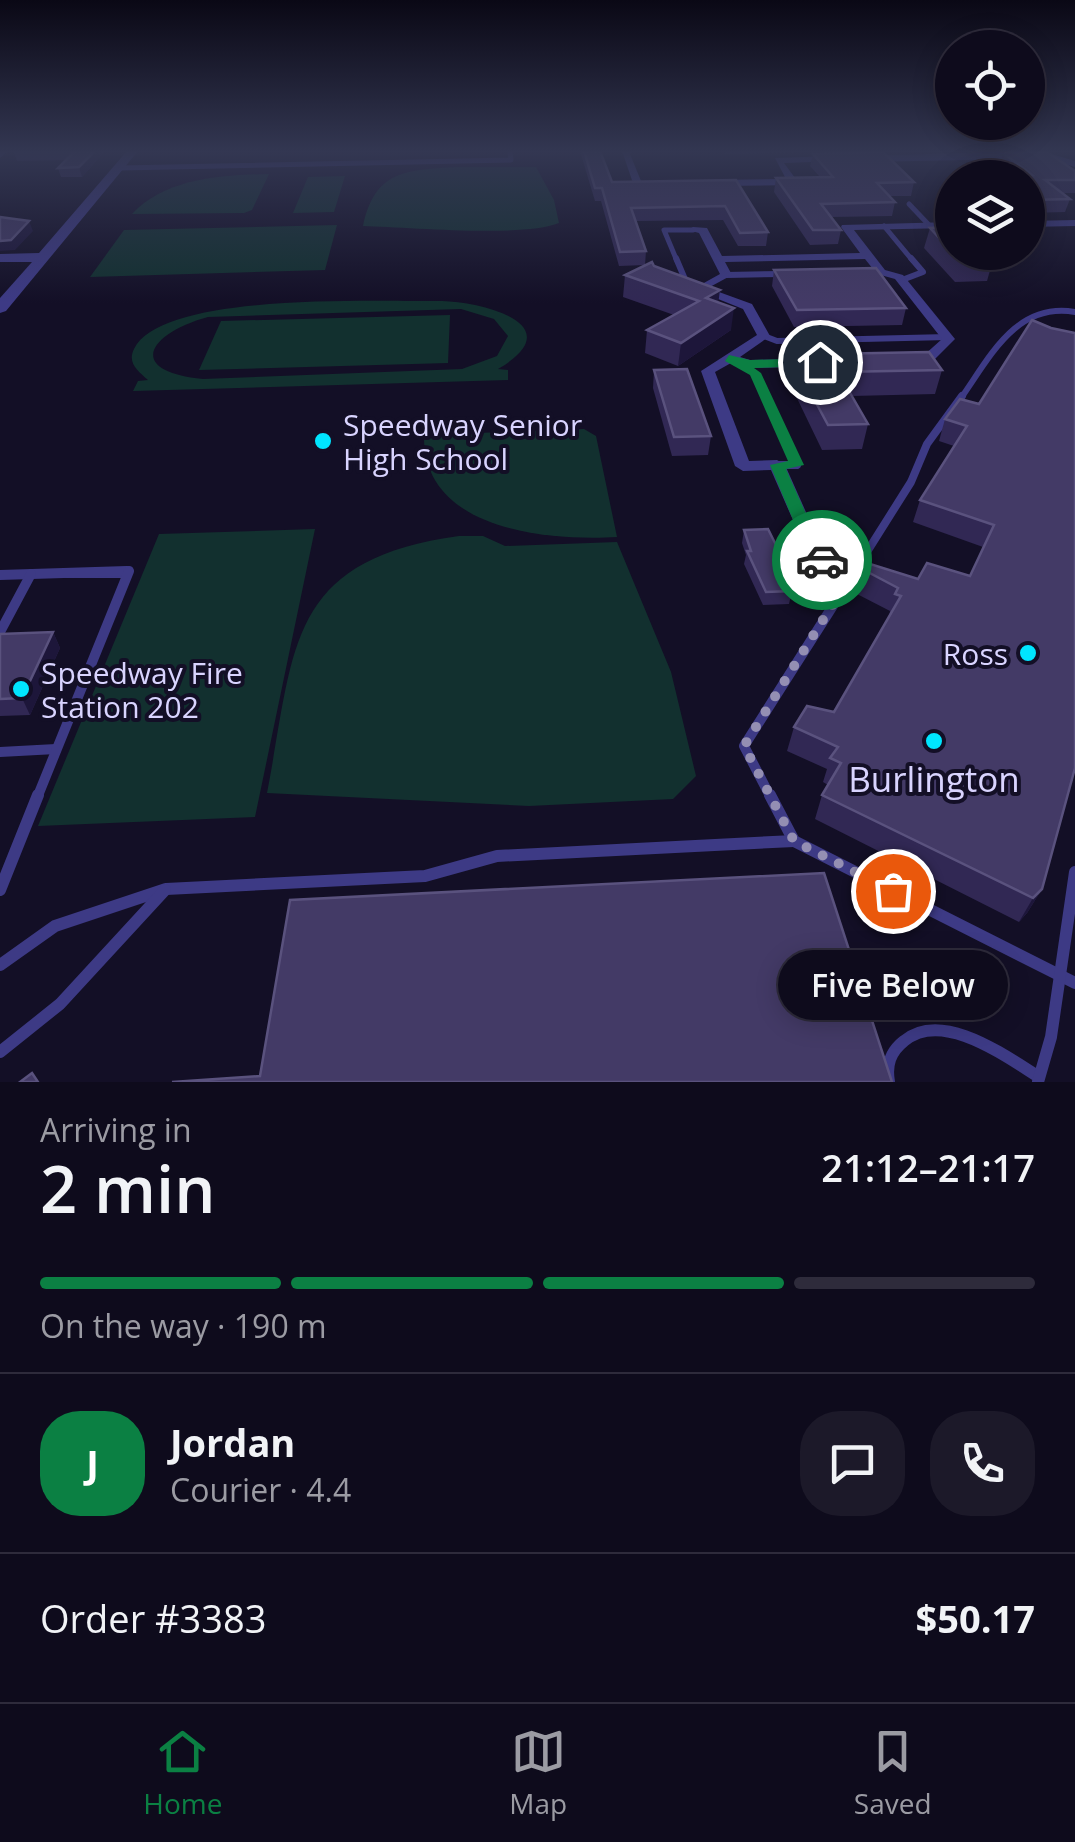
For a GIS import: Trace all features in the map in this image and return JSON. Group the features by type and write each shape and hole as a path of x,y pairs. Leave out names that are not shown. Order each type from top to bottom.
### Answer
{"street":[{"path":"0,308 90,201"},
{"path":"1045,224 1075,223"},
{"path":"886,360 926,360 948,337 902,280 881,272 846,227 935,226"},
{"path":"693,230 704,230 726,275 699,288"},
{"path":"718,258 870,256"},
{"path":"0,258 43,257"},
{"path":"699,288 748,307 764,336 708,372 743,466 777,465 817,558"},
{"path":"729,358 749,364 867,361"}],"lane":[{"path":"909,204 929,226"},
{"path":"884,226 923,272 902,280"},
{"path":"693,230 664,230 685,284 699,288"},
{"path":"862,272 881,272"},
{"path":"726,275 784,274"},
{"path":"794,841 744,746 911,482 926,444 1022,325 1050,308 1075,312"},
{"path":"764,336 777,341 948,337"},
{"path":"729,358 755,373 797,465 777,465"},
{"path":"817,558 853,572"},
{"path":"0,575 129,571 0,890"},
{"path":"0,632 31,574"},
{"path":"0,752 56,749"},
{"path":"0,965 55,926 166,889 425,876 497,856 794,841 1075,984"},
{"path":"889,1082 888,1056 902,1040 920,1033 948,1032 974,1040 1038,1080 1050,1037 1075,872"},
{"path":"0,1052 60,1004 166,889"}],"green space":[{"path":"256,201 252,210 244,213 132,214 146,202"},
{"path":"298,201 337,201 334,212 293,213"},
{"path":"372,201 554,201 559,223 492,231 363,226"},
{"path":"337,225 325,270 90,277 124,230"},
{"path":"442,301 498,311 524,328 527,340 519,353 498,369 508,370 508,380 133,391 138,381 148,380 133,363 134,349 153,330 185,317 276,304","holes":["461,309 494,319 508,336 497,356 462,369 203,379 178,375 154,360 154,351 171,332 208,317"]},
{"path":"450,315 448,363 199,370 221,321"},
{"path":"584,429 596,436 617,537 524,532 465,510 443,492 429,467 424,435"},
{"path":"315,529 255,817 38,826 159,534"},
{"path":"459,536 483,536 505,546 617,542 671,672 696,776 673,799 529,806 267,793 294,655 308,620 329,590 360,566 402,548"}],"building":[{"path":"606,201 749,201 768,232 740,233 725,206 631,208 646,251 620,252"},
{"path":"793,201 895,202 821,204 841,230 813,230"},
{"path":"0,217 29,221 11,240 0,241"},
{"path":"652,262 720,290 706,298 734,308 681,343 647,330 699,301 625,275"},
{"path":"876,268 906,308 797,310 774,270"},
{"path":"1032,320 1075,333 1075,768 1042,889 1033,898 822,795 841,763 830,758 838,747 794,727 807,706 834,712 901,596 895,594 898,588 864,570 867,563 918,579 927,563 970,576 994,525 920,500 967,426 945,419 960,399 979,404"},
{"path":"929,352 942,370 838,372 868,424 828,425 798,369 835,368 827,354"},
{"path":"687,369 711,436 674,437 654,370"},
{"path":"768,529 786,565 782,565 792,591 766,592 747,551 751,551 744,530"},
{"path":"53,632 22,698 0,699 0,634"},
{"path":"824,873 892,1082 172,1082 260,1076 290,900"},
{"path":"32,1073 38,1082 20,1082"}],"way so far":[{"path":"822,560 853,572 744,746 794,841 893,891"}],"place":[{"name":"Speedway Senior High School","path":"323,441"},
{"name":"Ross","path":"1028,653"},
{"name":"Speedway Fire Station 202","path":"21,689"},
{"name":"Burlington","path":"934,741"},
{"name":"Five Below","path":"893,891"}],"route":[{"path":"820,362 749,364 729,358 755,373 797,465 777,465 817,558 822,560"}]}
